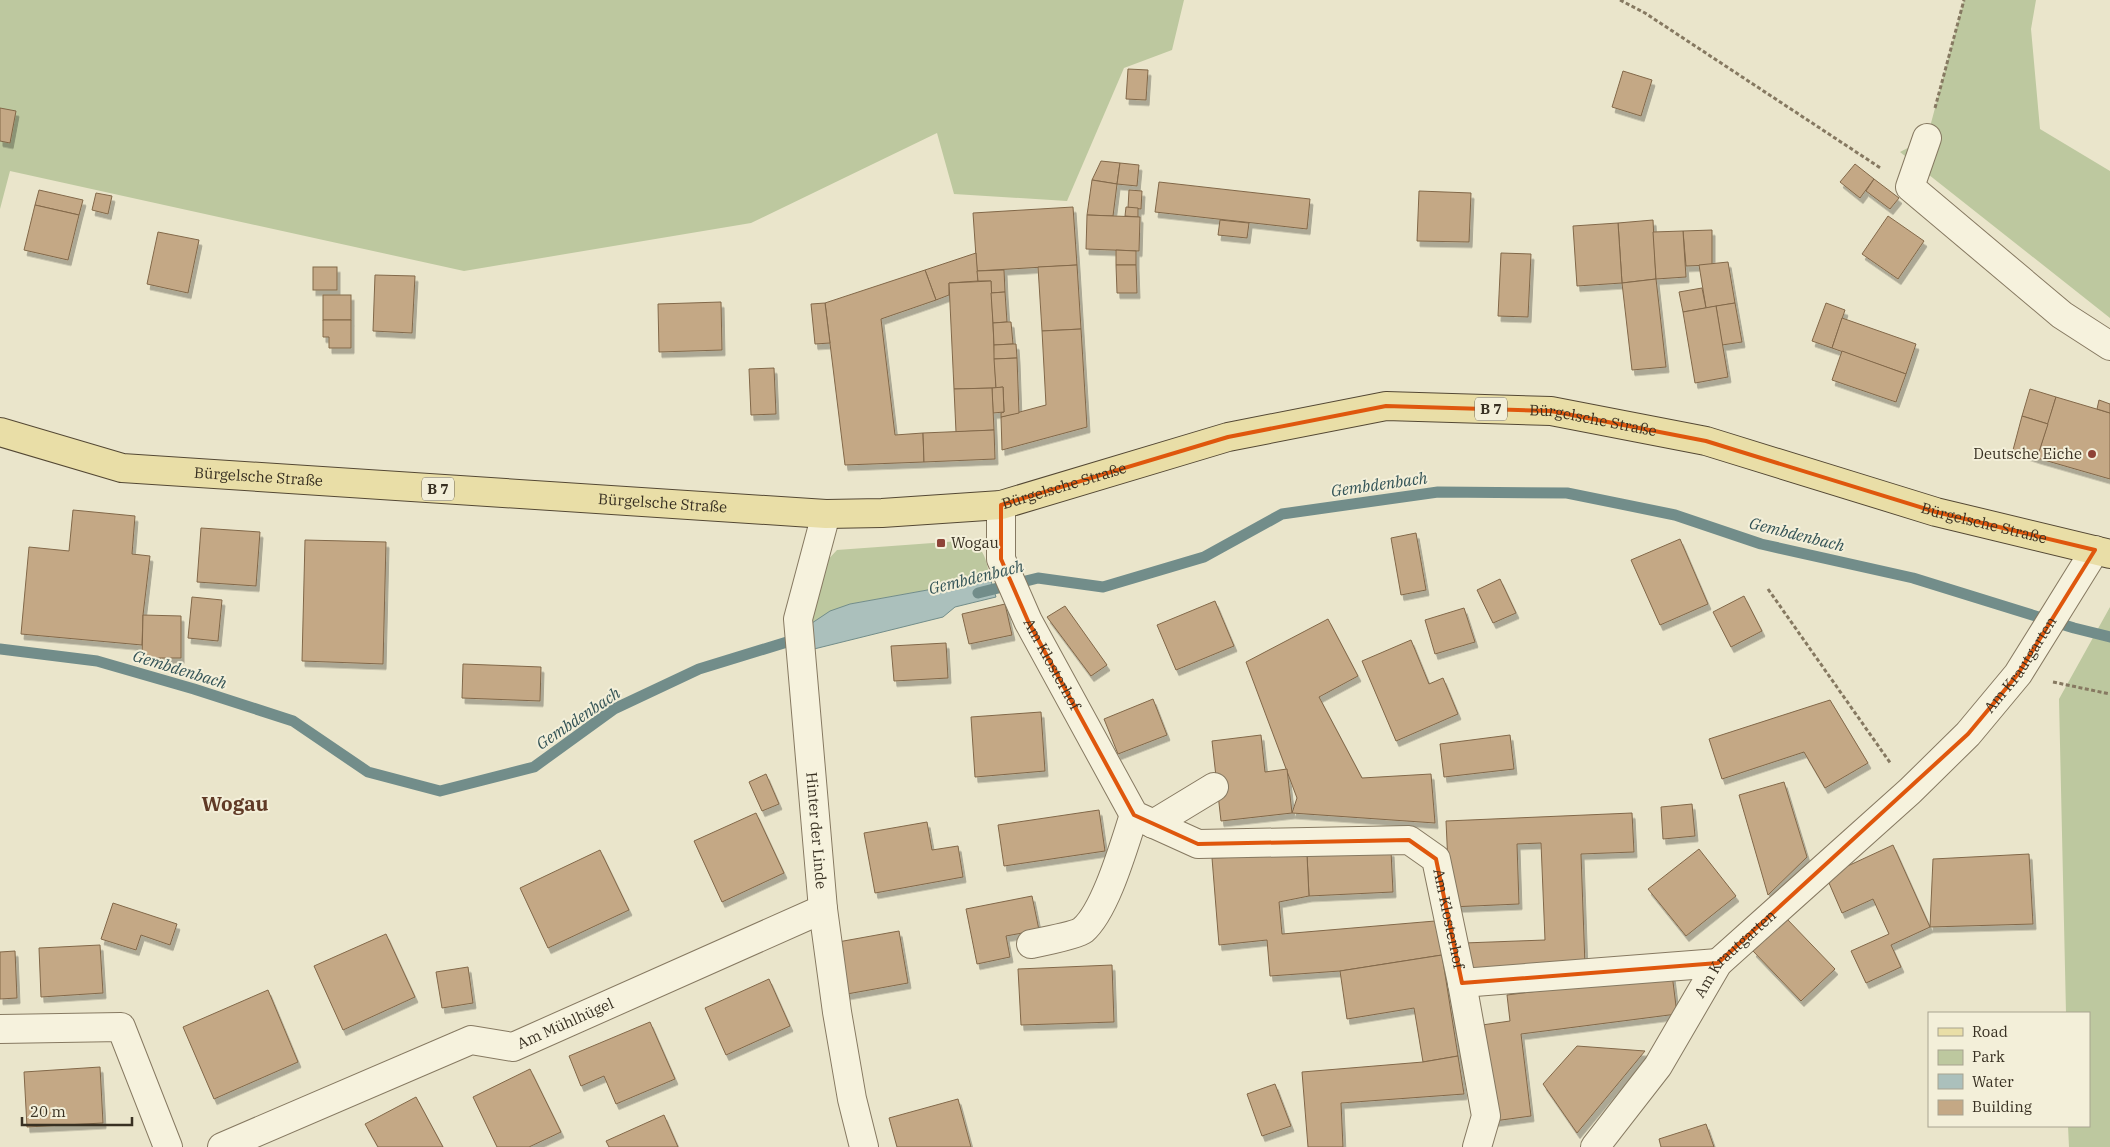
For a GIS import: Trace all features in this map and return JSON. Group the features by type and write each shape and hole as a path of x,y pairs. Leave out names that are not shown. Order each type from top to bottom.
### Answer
{"main road":[{"name":"Bürgelsche Straße","path":"0,432 122,468 826,514 882,513 1001,505 1228,437 1386,406 1552,411 1706,441 1936,512 2102,552"}],"street":[{"path":"1927,138 1910,187 2062,316 2110,346"},
{"name":"Am Klosterhof","path":"1001,505 1001,559 1028,622 1143,819 1198,844 1409,840 1436,859 1462,983 1486,1116 1477,1147"},
{"name":"Hinter der Linde","path":"826,514 798,619 823,909 837,1012 852,1099 864,1147"},
{"name":"Am Krautgarten","path":"1595,1147 1658,1066 1718,963 1807,881 1910,791 1968,734 2025,664 2068,593 2102,552"},
{"path":"1032,944 1082,931 1098,910 1122,852 1143,819 1214,787"},
{"name":"Am Mühlhügel","path":"222,1147 471,1040 513,1047 823,909"},
{"path":"1462,983 1718,963"},
{"path":"0,1029 121,1026 168,1147"}],"path":[{"path":"1620,0 1653,18 1910,187"},
{"path":"1927,138 1964,0"},
{"path":"1768,589 1910,791"},
{"path":"2025,664 2110,694"}],"highlighted area":[{"path":"1386,406 1551,411 1706,441 1936,512 2095,550 2018,674 1968,734 1718,963 1462,983 1436,859 1409,840 1198,844 1134,815 1028,621 1001,559 1001,505 1228,437"}],"green space":[{"path":"0,0 1184,0 1172,50 1124,68 1067,201 954,194 937,133 751,223 464,271 10,171 0,209"},
{"path":"1964,0 2036,0 2031,29 2040,129 2110,171 2110,318 1900,152 1927,138"},
{"path":"960,541 975,545 980,549 991,581 955,585 850,604 809,625 823,565 837,550"},
{"path":"2110,607 2110,1147 2069,1147 2068,1127 2090,1127 2090,1012 2066,1012 2059,699"}],"water":[{"path":"991,581 996,597 955,607 943,617 810,650 809,625 830,611 850,604 955,585"}],"building":[{"path":"1128,69 1148,70 1146,100 1126,99"},
{"path":"1623,71 1652,80 1641,116 1612,107"},
{"path":"0,108 16,111 10,143 0,141"},
{"path":"1101,161 1120,163 1117,184 1092,180"},
{"path":"1120,163 1139,165 1137,186 1117,184"},
{"path":"1855,164 1874,179 1860,198 1840,182"},
{"path":"1874,179 1899,198 1890,209 1866,191"},
{"path":"1092,180 1117,184 1113,216 1087,215"},
{"path":"1159,182 1310,199 1307,229 1155,212"},
{"path":"39,190 83,200 79,215 35,205"},
{"path":"1129,190 1142,191 1141,209 1128,208"},
{"path":"1419,191 1471,193 1469,242 1417,241"},
{"path":"96,193 112,196 108,214 92,210"},
{"path":"35,205 79,215 68,260 24,250"},
{"path":"1073,207 1077,265 977,271 973,213"},
{"path":"1126,207 1138,208 1138,217 1125,216"},
{"path":"1087,215 1140,217 1139,251 1086,249"},
{"path":"1888,216 1924,241 1898,279 1862,254"},
{"path":"1220,220 1249,223 1247,238 1218,235"},
{"path":"1653,220 1656,279 1622,283 1618,223"},
{"path":"1618,223 1622,283 1577,286 1573,226"},
{"path":"1712,230 1712,265 1686,266 1683,231"},
{"path":"1683,231 1686,277 1656,279 1653,232"},
{"path":"158,232 199,240 188,293 147,284"},
{"path":"1116,250 1136,251 1136,265 1116,265"},
{"path":"976,253 978,281 949,283 949,295 936,300 925,270"},
{"path":"1501,253 1531,254 1528,317 1498,316"},
{"path":"1728,262 1735,303 1706,308 1699,265"},
{"path":"1077,265 1081,329 1042,331 1038,267"},
{"path":"1116,265 1136,265 1137,293 1117,293"},
{"path":"313,267 337,267 337,290 313,290"},
{"path":"925,270 936,300 881,319 895,435 923,433 924,462 845,465 825,303"},
{"path":"1004,270 1005,292 991,293 991,281 978,281 977,271"},
{"path":"375,275 415,276 412,333 373,331"},
{"path":"1656,279 1666,367 1632,370 1622,283"},
{"path":"991,281 996,388 954,389 949,283"},
{"path":"1702,288 1706,308 1683,312 1679,292"},
{"path":"1005,292 1007,322 993,323 991,293"},
{"path":"323,295 351,295 351,320 323,320"},
{"path":"721,302 722,350 659,352 658,304"},
{"path":"825,303 830,343 815,344 811,304"},
{"path":"1735,303 1742,342 1722,345 1716,306"},
{"path":"1826,303 1845,310 1832,348 1812,341"},
{"path":"1716,306 1728,377 1695,383 1683,312"},
{"path":"1842,318 1916,344 1906,374 1832,348"},
{"path":"323,320 351,320 351,348 329,348 329,337 323,337"},
{"path":"1011,322 1013,344 994,345 993,323"},
{"path":"1081,329 1087,427 1002,450 1001,417 1046,405 1042,331"},
{"path":"1016,344 1017,358 994,359 994,345"},
{"path":"1842,351 1906,374 1896,402 1832,380"},
{"path":"1017,358 1019,413 1001,417 1001,413 1004,412 1003,387 996,388 994,359"},
{"path":"774,368 776,414 751,415 749,369"},
{"path":"1003,387 1004,412 993,413 992,388"},
{"path":"992,388 994,430 956,432 954,389"},
{"path":"2030,389 2056,397 2048,424 2022,416"},
{"path":"2056,397 2110,413 2110,479 2037,458"},
{"path":"2099,400 2110,404 2110,413 2097,409"},
{"path":"2022,416 2048,424 2037,458 2013,450"},
{"path":"994,430 995,459 924,462 923,433"},
{"path":"73,510 135,516 132,554 150,556 143,615 142,645 21,634 29,547 69,551"},
{"path":"201,528 260,532 256,586 197,582"},
{"path":"1416,533 1426,590 1401,595 1391,538"},
{"path":"1680,539 1708,604 1660,625 1631,560"},
{"path":"305,540 386,542 383,664 302,661"},
{"path":"1500,579 1516,613 1493,623 1477,590"},
{"path":"1744,596 1762,631 1731,647 1713,612"},
{"path":"192,597 222,600 218,641 188,638"},
{"path":"1215,601 1234,646 1176,670 1157,625"},
{"path":"1005,604 1012,635 969,644 962,614"},
{"path":"1065,606 1107,665 1091,676 1047,617"},
{"path":"1464,608 1475,642 1435,654 1425,620"},
{"path":"143,615 181,616 181,658 142,658"},
{"path":"1328,619 1358,676 1319,697 1362,778 1431,774 1435,823 1292,813 1297,798 1246,662"},
{"path":"1411,640 1429,684 1443,678 1458,714 1396,741 1362,661"},
{"path":"946,643 948,678 894,681 891,646"},
{"path":"463,664 541,667 540,701 462,698"},
{"path":"1153,699 1167,735 1118,754 1104,719"},
{"path":"1830,700 1868,763 1825,788 1804,752 1722,779 1709,739"},
{"path":"1041,712 1045,771 975,777 971,717"},
{"path":"1261,735 1265,772 1287,769 1292,813 1221,821 1212,741"},
{"path":"1510,735 1514,769 1444,777 1440,744"},
{"path":"766,774 779,804 762,811 749,782"},
{"path":"1784,782 1807,857 1768,895 1739,795"},
{"path":"1692,804 1695,836 1663,839 1661,807"},
{"path":"1099,810 1105,851 1004,866 998,825"},
{"path":"756,813 784,873 722,902 694,841"},
{"path":"1632,813 1634,852 1581,854 1585,966 1465,971 1464,943 1545,940 1541,843 1517,844 1519,904 1450,907 1446,821"},
{"path":"927,822 932,850 958,846 963,877 875,893 864,833"},
{"path":"1893,845 1930,927 1891,945 1901,967 1866,983 1851,951 1889,934 1873,899 1842,913 1826,876"},
{"path":"1699,849 1736,896 1686,936 1648,889"},
{"path":"600,850 629,910 548,948 520,888"},
{"path":"1391,851 1393,892 1309,896 1307,855"},
{"path":"2029,854 2033,924 1930,927 1933,859"},
{"path":"1307,855 1309,896 1279,902 1282,934 1435,921 1442,955 1340,971 1270,976 1267,940 1219,945 1212,858"},
{"path":"1032,896 1039,930 1006,936 1010,957 977,964 966,909"},
{"path":"113,903 177,924 170,945 141,935 136,950 101,939"},
{"path":"1787,919 1835,969 1801,1001 1753,951"},
{"path":"899,931 908,983 847,994 838,942"},
{"path":"386,934 415,997 343,1030 314,966"},
{"path":"100,945 103,993 41,997 39,948"},
{"path":"15,951 17,998 0,999 0,952"},
{"path":"1442,955 1458,1056 1423,1062 1414,1008 1347,1019 1340,971"},
{"path":"1112,965 1114,1022 1021,1025 1018,969"},
{"path":"468,967 473,1003 442,1008 436,972"},
{"path":"1672,974 1677,1014 1521,1034 1531,1116 1494,1121 1482,1025 1510,1021 1507,995"},
{"path":"769,979 790,1026 726,1055 705,1008"},
{"path":"268,990 298,1062 214,1099 183,1027"},
{"path":"650,1022 675,1079 616,1104 604,1076 581,1086 569,1056"},
{"path":"1577,1046 1645,1051 1577,1133 1543,1084"},
{"path":"1458,1056 1464,1094 1341,1103 1343,1147 1308,1147 1302,1072 1423,1062"},
{"path":"100,1067 103,1123 27,1127 24,1072"},
{"path":"530,1069 561,1132 529,1147 497,1147 473,1097"},
{"path":"1275,1084 1291,1126 1262,1136 1247,1094"},
{"path":"416,1097 443,1147 378,1147 365,1124"},
{"path":"958,1099 971,1147 897,1147 889,1118"},
{"path":"664,1115 678,1147 609,1147 606,1141"},
{"path":"1706,1124 1714,1147 1661,1147 1659,1139"}],"waterway":[{"name":"Gembdenbach","path":"978,593 1038,578 1103,587 1204,557 1282,514 1438,492 1567,493 1675,515 1761,544 1913,578 2074,628 2110,637"},
{"name":"Gembdenbach","path":"0,649 97,661 194,689 293,721 368,772 440,791 534,767 614,709 699,669 800,638"}],"place":[{"name":"Deutsche Eiche","path":"2092,454"},
{"name":"Wogau","path":"941,543"}],"district":[{"name":"Wogau","path":"235,804"}]}
